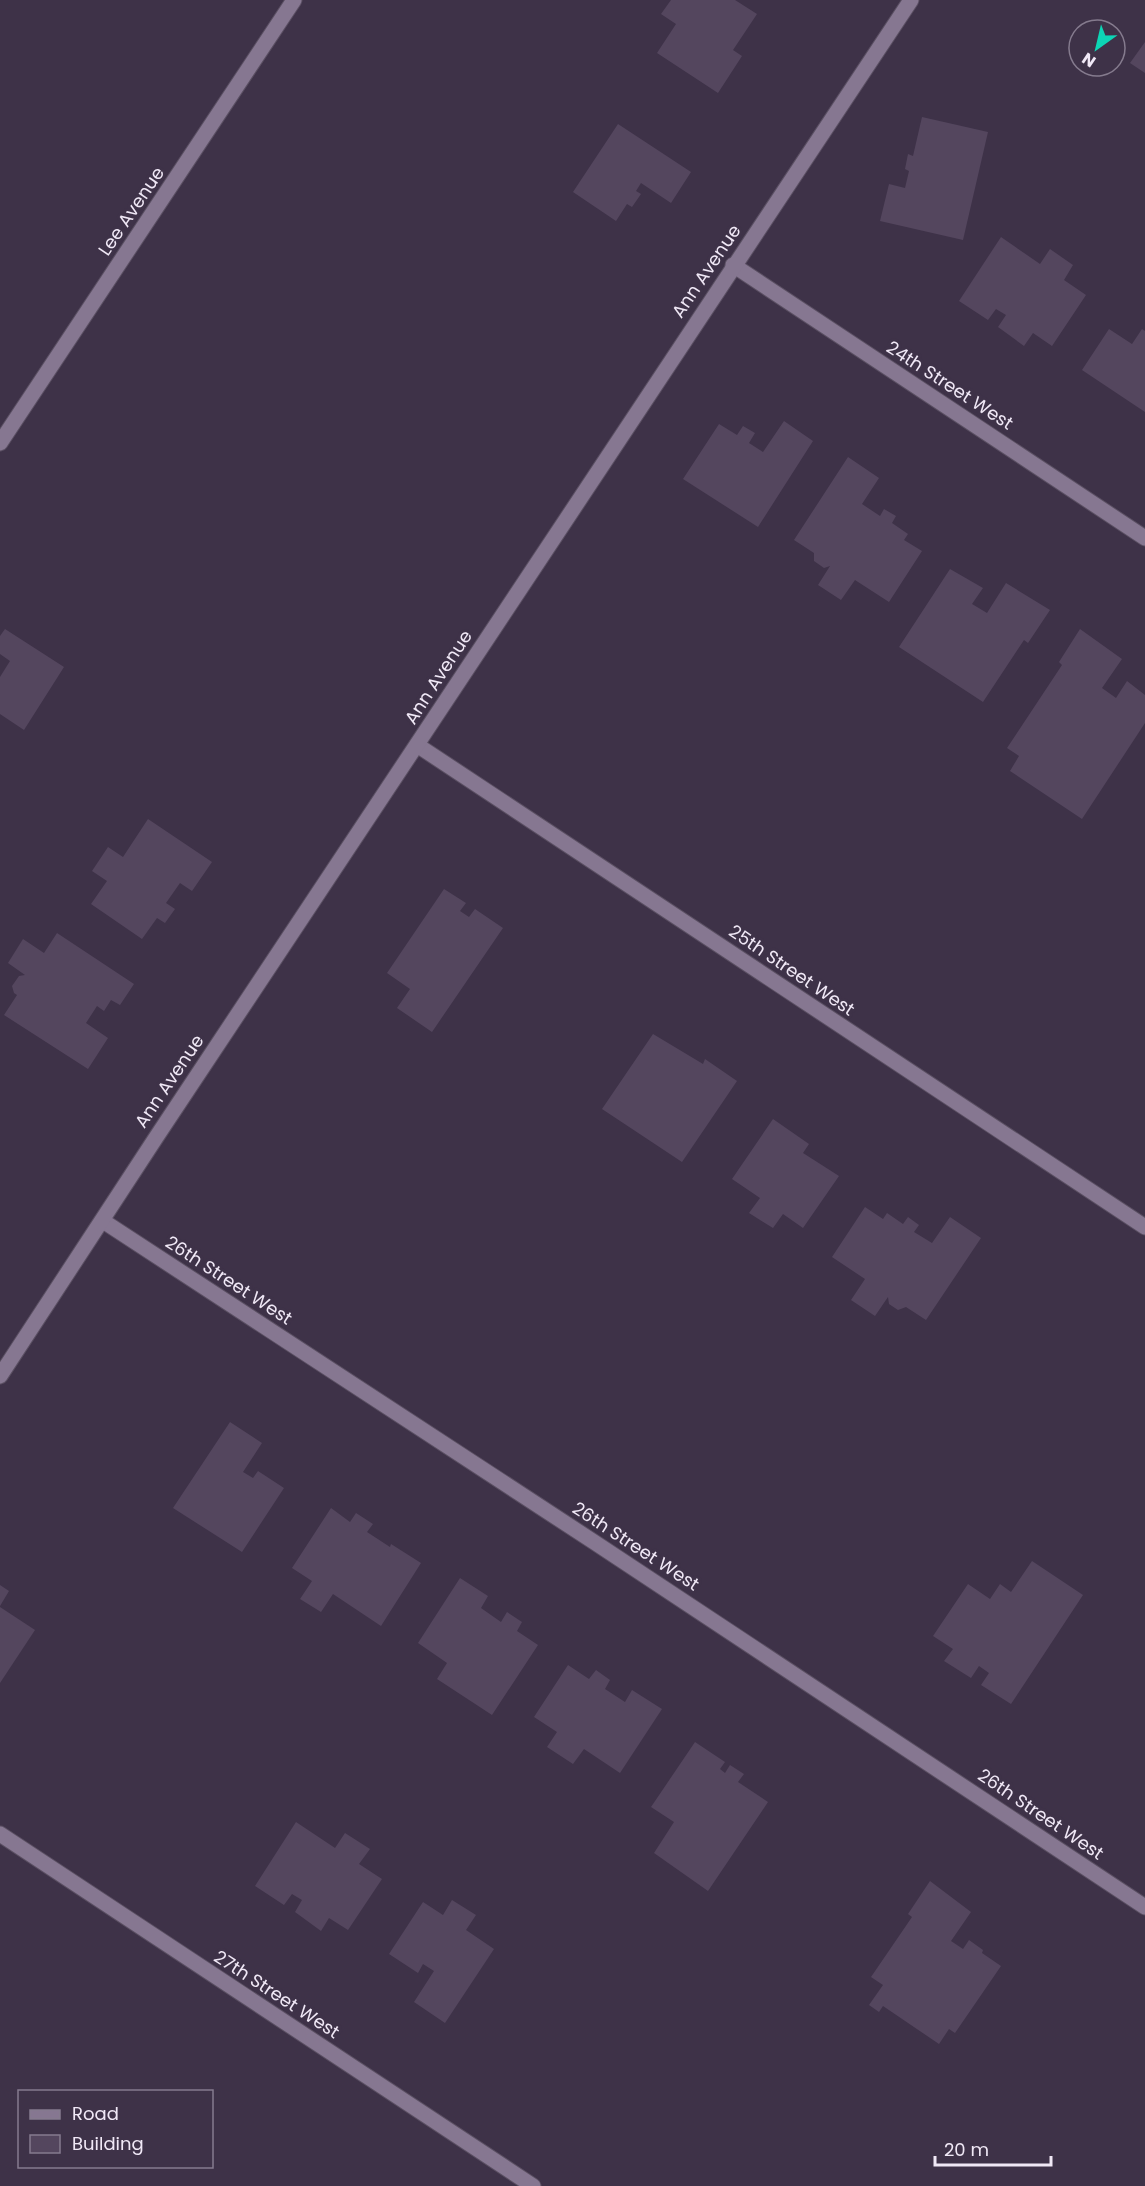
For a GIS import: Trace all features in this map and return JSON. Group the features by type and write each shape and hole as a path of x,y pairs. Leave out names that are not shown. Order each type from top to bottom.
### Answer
{"street":[{"name":"Lee Avenue","path":"0,443 294,0"},
{"name":"Ann Avenue","path":"0,1376 911,0"},
{"name":"24th Street West","path":"733,266 1145,538"},
{"name":"25th Street West","path":"417,745 1145,1227"},
{"name":"26th Street West","path":"103,1221 604,1548 1145,1907"},
{"name":"27th Street West","path":"0,1834 533,2186"}],"building":[{"path":"671,0 735,0 757,14 733,50 742,56 718,93 657,53 676,24 661,14"},
{"path":"1145,42 1145,73 1130,63"},
{"path":"922,117 988,132 963,240 880,221 889,184 905,188 909,171 905,169 908,154 913,156"},
{"path":"618,124 691,172 671,203 641,183 636,191 641,194 632,207 627,204 616,221 573,192"},
{"path":"1001,237 1040,264 1050,249 1073,265 1064,280 1086,295 1052,346 1033,333 1024,346 998,327 1006,315 996,309 988,320 959,301"},
{"path":"1109,329 1132,344 1142,329 1145,331 1145,412 1082,370"},
{"path":"784,421 813,441 758,527 683,479 719,424 737,435 743,426 755,433 749,443 763,452"},
{"path":"848,457 879,478 862,504 880,516 884,509 896,516 892,523 908,534 904,540 922,551 889,602 855,580 841,600 818,585 830,566 824,568 814,561 814,553 794,540"},
{"path":"950,569 983,588 972,604 987,613 1006,583 1050,610 1028,643 1024,640 983,702 899,647"},
{"path":"5,629 64,667 24,730 0,714 0,677 10,661 0,654 0,636"},
{"path":"1080,629 1122,659 1102,688 1116,698 1127,681 1145,695 1145,723 1082,819 1010,771 1019,756 1007,748 1062,665 1059,662"},
{"path":"148,819 212,862 192,891 180,883 166,903 175,909 165,923 157,918 142,939 91,904 107,881 92,871 108,847 123,857"},
{"path":"444,889 466,903 460,911 469,917 475,909 503,928 432,1032 397,1008 410,989 387,973"},
{"path":"57,933 134,984 120,1005 111,1000 104,1011 97,1006 86,1023 108,1038 88,1069 4,1015 17,995 12,986 19,976 25,975 8,963 23,939 44,953"},
{"path":"653,1034 703,1064 705,1059 737,1081 682,1162 602,1109"},
{"path":"773,1119 809,1144 803,1153 839,1176 803,1228 783,1214 773,1228 749,1213 760,1198 732,1179"},
{"path":"865,1207 883,1219 887,1213 903,1224 908,1217 919,1225 914,1232 932,1243 950,1217 981,1238 926,1320 906,1307 898,1310 889,1304 888,1297 875,1316 851,1300 865,1279 832,1257"},
{"path":"230,1422 262,1443 243,1472 253,1478 258,1471 284,1488 242,1552 173,1508"},
{"path":"331,1508 350,1522 356,1513 373,1524 367,1532 421,1563 381,1626 333,1594 321,1612 300,1599 312,1581 292,1568"},
{"path":"1032,1561 1083,1595 1011,1704 981,1685 989,1673 979,1666 971,1678 944,1661 953,1649 933,1636 968,1584 990,1599 1000,1584 1011,1592"},
{"path":"460,1578 488,1596 481,1608 501,1622 507,1612 522,1622 517,1631 538,1645 492,1715 437,1679 447,1663 418,1643"},
{"path":"0,1585 9,1591 0,1606"},
{"path":"0,1607 35,1630 0,1683"},
{"path":"568,1665 589,1679 596,1670 610,1680 605,1689 625,1702 632,1690 662,1709 620,1773 584,1749 573,1764 547,1747 557,1732 534,1717"},
{"path":"695,1742 725,1762 720,1769 725,1773 730,1765 744,1774 738,1782 768,1802 708,1891 654,1853 674,1822 651,1807"},
{"path":"296,1822 335,1848 345,1833 370,1849 359,1864 382,1879 348,1930 329,1918 321,1931 295,1912 302,1900 292,1894 284,1905 255,1886"},
{"path":"930,1881 971,1912 951,1941 963,1949 969,1940 983,1950 982,1953 1001,1966 955,2033 949,2029 939,2044 883,2006 879,2012 869,2005 883,1985 871,1977 912,1917 908,1914"},
{"path":"452,1900 476,1915 466,1930 494,1949 445,2023 414,2002 434,1971 423,1964 418,1973 389,1954 423,1902 443,1915"}]}
